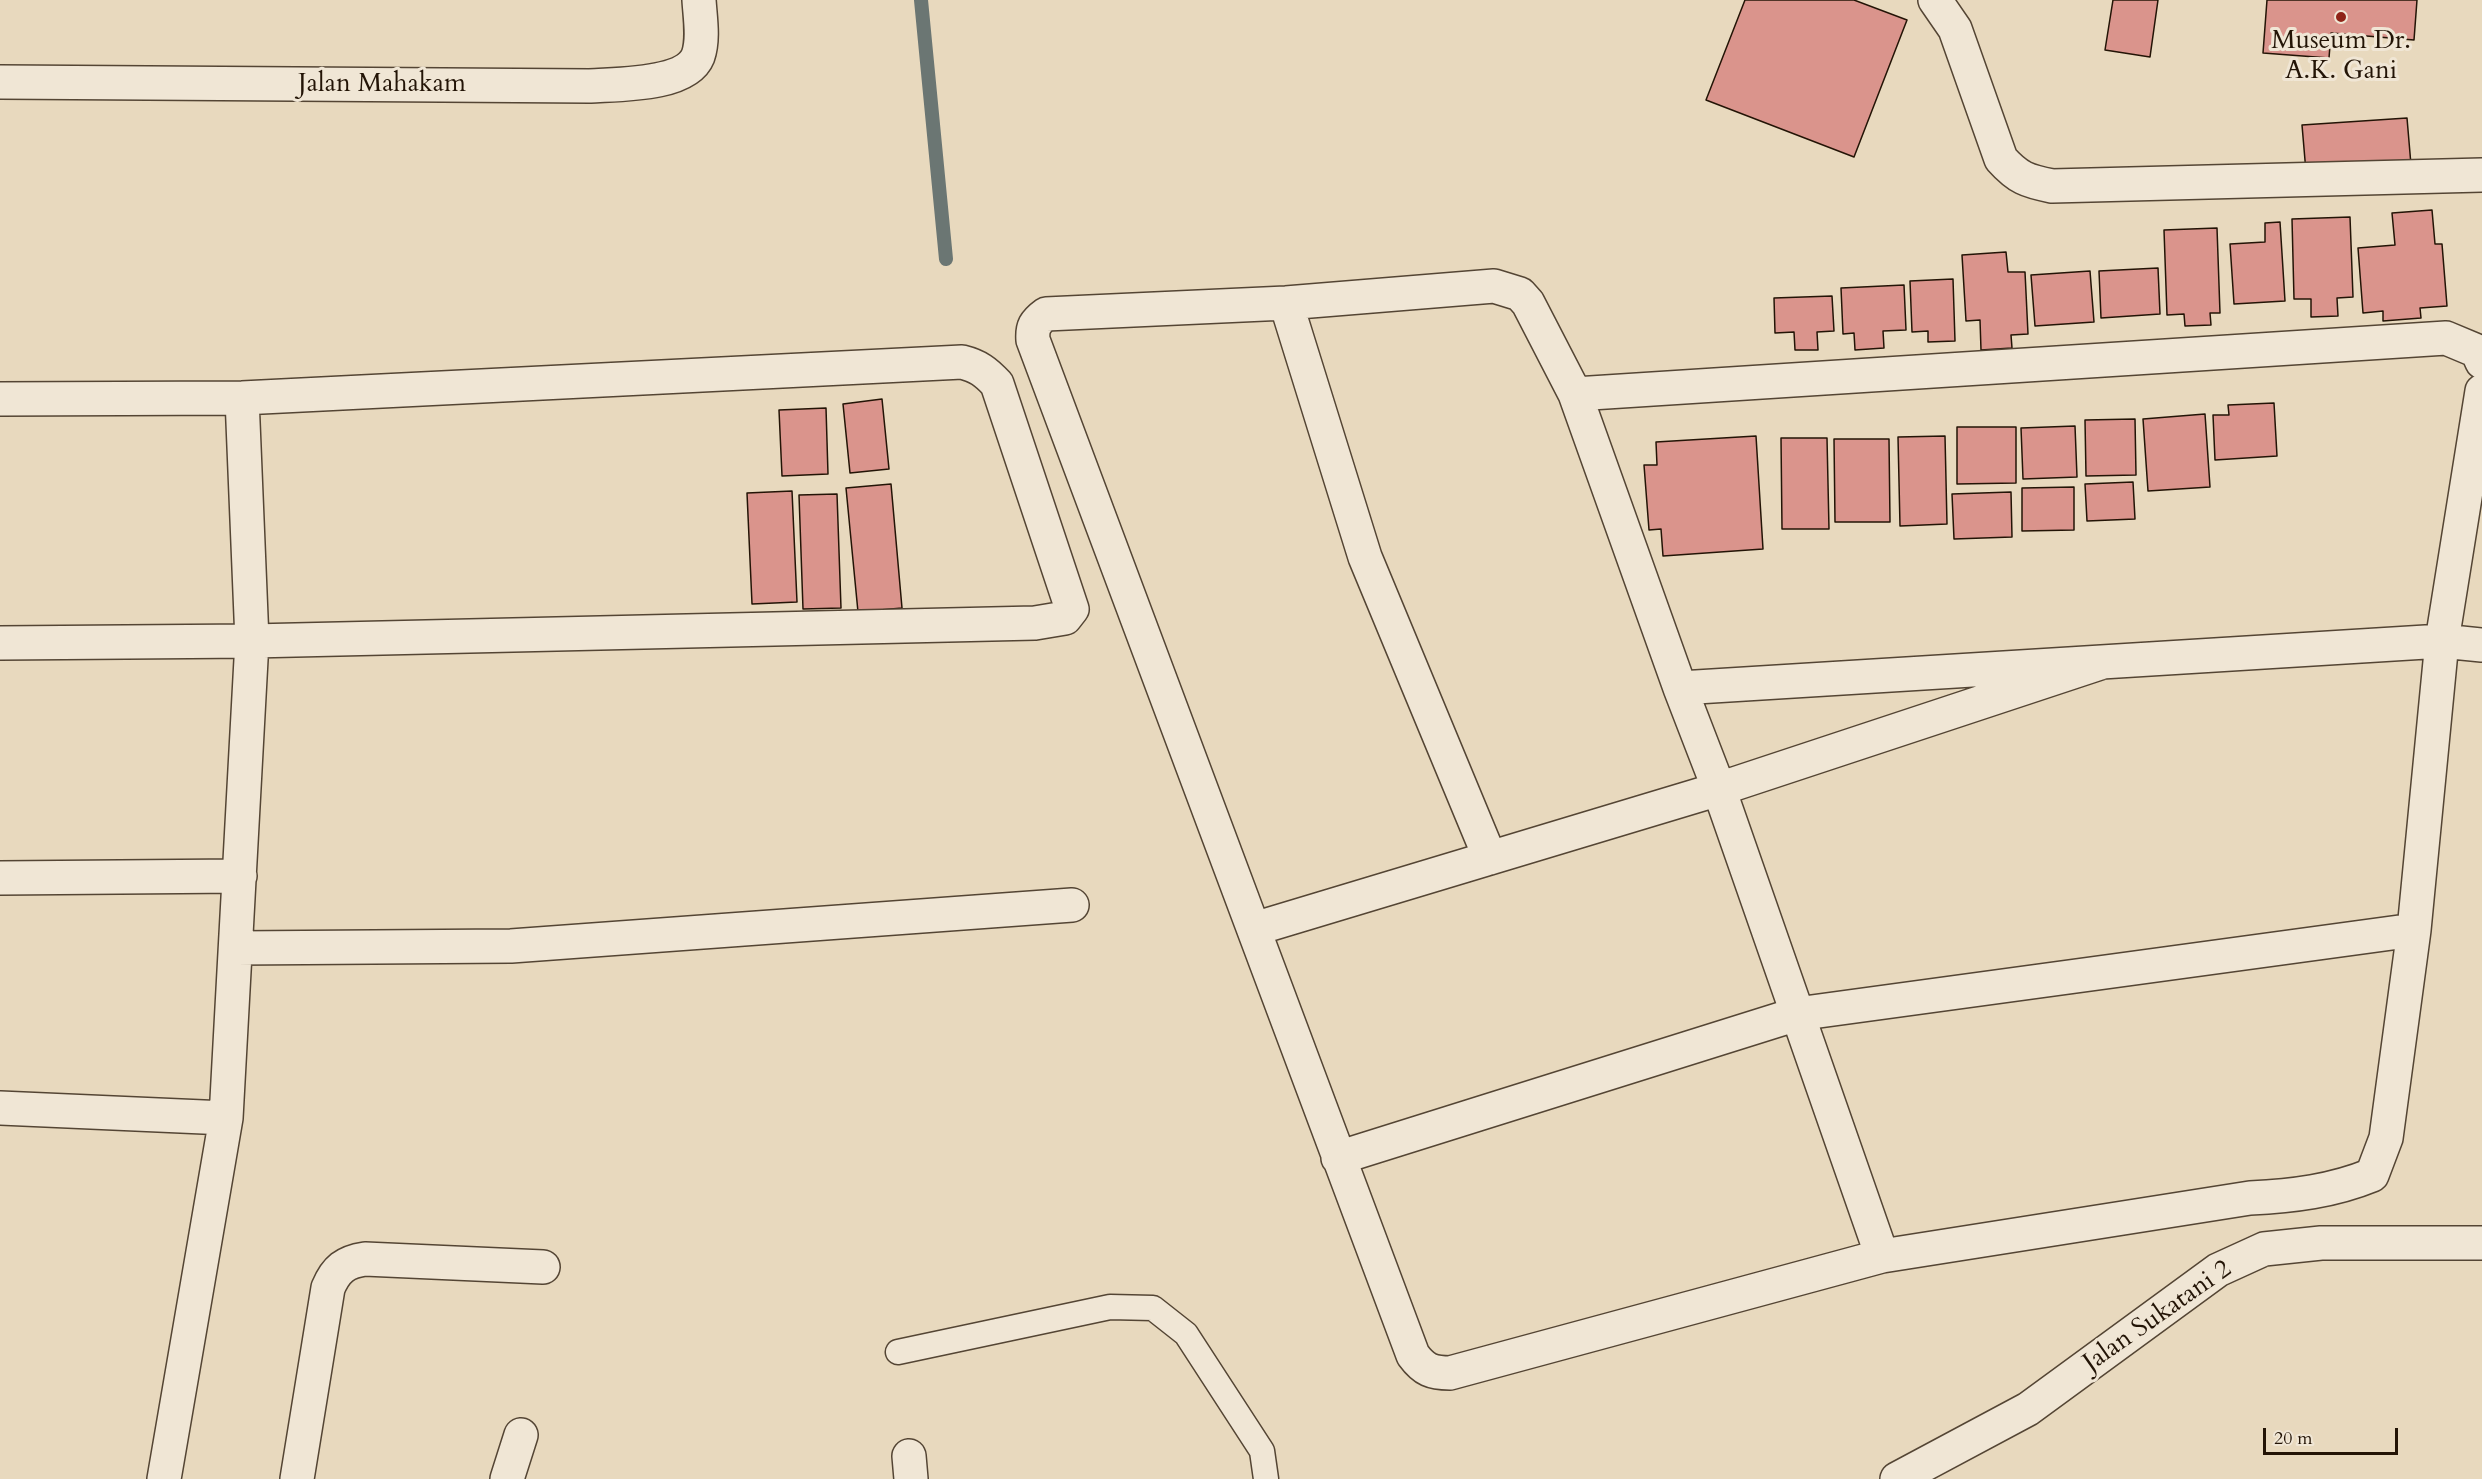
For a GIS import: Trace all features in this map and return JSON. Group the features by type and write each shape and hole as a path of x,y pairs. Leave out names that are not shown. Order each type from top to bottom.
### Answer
{"street":[{"name":"Jalan Mahakam","path":"0,82 590,86 666,79 690,67 698,57 701,41 699,0"},
{"path":"1935,0 1955,29 2001,159 2014,174 2031,182 2052,186 2482,175"},
{"path":"1882,1256 1719,789 1680,688 1575,394 1528,303 1520,294 1507,288 1494,286 1286,303 1046,314 1037,320 1032,329 1033,340 1338,1158 1413,1355 1426,1371 1437,1373 1461,1370 1882,1256 2250,1198 2294,1196 2346,1186 2372,1175 2386,1138 2414,930 2442,641 2482,391"},
{"path":"1286,303 1365,557 1490,858"},
{"path":"1575,394 2446,338 2477,351 2482,362"},
{"path":"0,399 242,398 962,362 976,366 997,384 1071,603 1070,614 1065,618 1035,622 252,641 0,643"},
{"path":"164,1479 226,1118 252,641 242,398"},
{"path":"1680,688 2442,641 2482,645"},
{"path":"1254,929 1719,789 2103,662"},
{"path":"0,878 240,876"},
{"path":"236,948 512,946 1072,905"},
{"path":"1338,1158 1797,1014 2414,930"},
{"path":"0,1108 226,1118"},
{"name":"Jalan Sukatani 2","path":"1897,1479 2028,1409 2217,1270 2264,1249 2321,1243 2482,1243"},
{"path":"297,1479 328,1288 333,1275 341,1266 351,1261 365,1259 543,1267"},
{"path":"507,1479 521,1435"}],"lane":[{"path":"898,1352 1110,1307 1153,1308 1186,1334 1262,1451 1266,1479"}],"building":[{"path":"1745,0 1854,0 1907,20 1854,157 1706,100"},
{"path":"2113,0 2158,0 2150,57 2105,50"},
{"name":"Museum Dr. A.K. Gani","path":"2267,0 2417,0 2414,40 2331,33 2329,58 2263,53"},
{"path":"2407,118 2411,165 2306,172 2302,125"},
{"path":"2432,210 2435,244 2442,244 2447,306 2420,308 2421,318 2383,321 2383,311 2363,313 2358,248 2395,245 2392,213"},
{"path":"2350,217 2353,297 2337,298 2338,316 2311,317 2311,299 2294,299 2292,219"},
{"path":"2280,222 2285,301 2234,304 2230,244 2265,242 2265,223"},
{"path":"2217,228 2220,313 2210,313 2211,325 2185,326 2184,314 2167,315 2164,230"},
{"path":"2006,252 2008,272 2025,272 2028,334 2011,335 2012,348 1981,350 1980,320 1966,321 1962,255"},
{"path":"2158,268 2160,314 2101,318 2099,271"},
{"path":"2090,271 2094,322 2035,326 2031,275"},
{"path":"1953,279 1955,341 1928,342 1928,331 1912,332 1910,281"},
{"path":"1904,285 1906,330 1883,331 1884,348 1855,350 1854,333 1843,334 1841,288"},
{"path":"1832,296 1834,331 1817,332 1818,350 1795,350 1794,332 1775,333 1774,298"},
{"path":"882,399 889,469 850,473 843,404"},
{"path":"2274,403 2277,456 2215,460 2213,415 2229,415 2228,405"},
{"path":"826,408 828,474 782,476 779,410"},
{"path":"2205,414 2210,487 2148,491 2143,419"},
{"path":"2135,419 2136,475 2086,476 2085,420"},
{"path":"2075,426 2077,477 2023,479 2021,428"},
{"path":"1957,427 2016,427 2016,483 1957,484"},
{"path":"1756,436 1763,549 1663,556 1661,529 1649,530 1644,465 1657,465 1656,442"},
{"path":"1945,436 1947,524 1900,526 1898,437"},
{"path":"1781,438 1827,438 1829,529 1782,529"},
{"path":"1834,439 1889,439 1890,522 1835,522"},
{"path":"2133,482 2135,519 2087,521 2085,484"},
{"path":"891,484 902,608 858,612 846,488"},
{"path":"2074,487 2074,530 2022,531 2022,488"},
{"path":"792,491 797,602 752,604 747,493"},
{"path":"2011,492 2012,537 1954,539 1952,494"},
{"path":"837,494 841,608 803,609 799,495"}],"waterway":[{"path":"921,0 946,259"}],"place":[{"name":"Museum Dr. A.K. Gani","path":"2341,17"}]}
